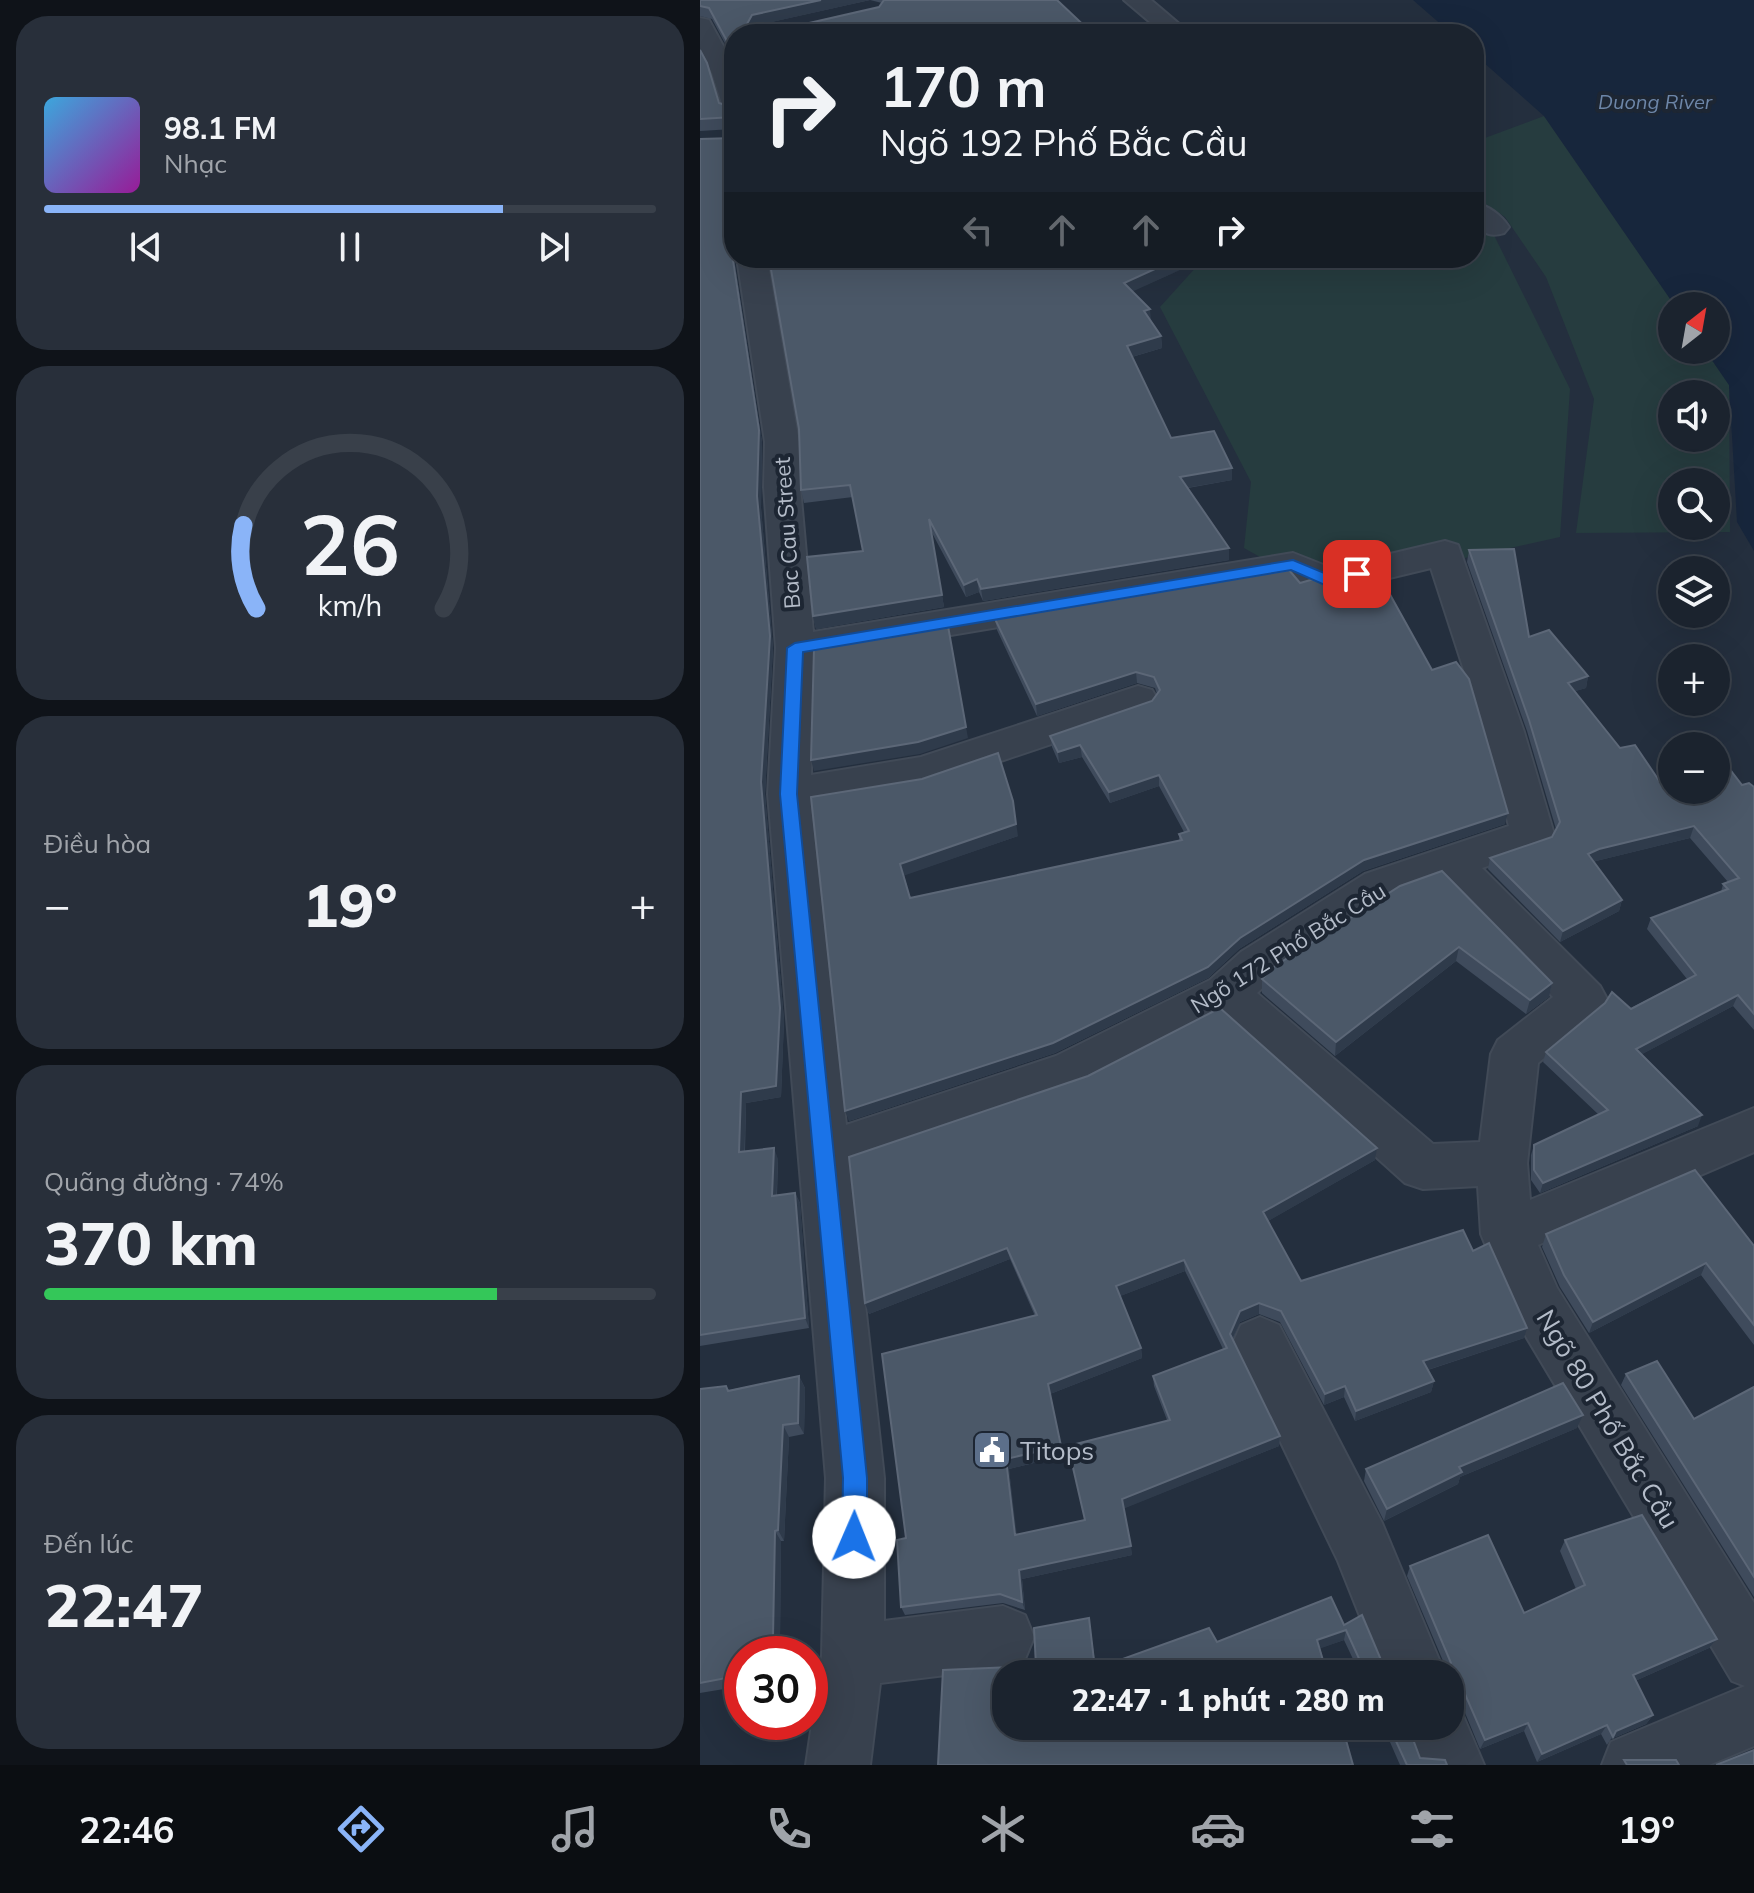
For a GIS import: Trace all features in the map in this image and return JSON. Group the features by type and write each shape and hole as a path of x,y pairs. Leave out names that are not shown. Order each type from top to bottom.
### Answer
{"street":[{"path":"1136,0 1166,24"},
{"path":"715,37 724,58"},
{"name":"Bac Cau Street","path":"754,268 782,442 782,487 795,648 789,794 855,1478 853,1656 838,1765"},
{"name":"Ngõ 172 Phố Bắc Cầu","path":"795,648 1293,565 1327,581 1445,553 1504,732 1533,834 1381,886 1257,965 1226,993 1071,1071 822,1155"},
{"path":"789,794 924,772 1138,700"},
{"name":"Ngõ 80 Phố Bắc Cầu","path":"1448,862 1584,999 1515,1054 1502,1163 1507,1234 1537,1305 1754,1659"},
{"path":"1226,993 1423,1167 1502,1163"},
{"path":"1507,1234 1754,1129"},
{"path":"1260,1343 1361,1544 1408,1660"},
{"path":"853,1656 1003,1637"},
{"path":"1634,1765 1754,1714"},
{"path":"1442,1740 1452,1765"}],"green space":[{"path":"1544,116 1665,292 1658,292 1658,364 1715,364 1726,380 1658,380 1658,452 1729,452 1730,468 1658,468 1658,532 1576,533 1594,399 1546,277 1505,217 1484,203 1484,138"},
{"path":"1484,224 1491,229 1570,389 1560,537 1319,590 1244,548 1251,482 1160,307 1195,268 1484,268"}],"water":[{"name":"Duong River","path":"1413,0 1754,0 1754,551 1737,522 1730,380 1726,380 1715,364 1730,364 1730,292 1665,292 1544,116 1484,63 1484,24 1441,24"}],"building":[{"path":"700,0 821,0 752,15 747,24 724,24 724,36 709,8 700,6"},
{"path":"884,0 1057,0 1082,24 805,24 879,7"},
{"path":"700,50 719,103 724,105 724,118 700,119"},
{"path":"724,138 724,268 734,268 759,430 757,496 770,636 761,782 780,1008 776,1086 741,1092 739,1152 774,1148 772,1196 795,1193 805,1318 700,1335 700,139"},
{"path":"771,268 1157,268 1124,283 1150,309 1144,311 1161,336 1127,346 1171,438 1214,431 1232,468 1180,477 1229,548 981,589 977,579 964,585 929,519 942,595 813,616 807,557 863,551 850,485 801,490 799,429"},
{"path":"1514,549 1529,637 1549,630 1588,676 1568,683 1620,748 1635,745 1658,779 1658,804 1730,804 1730,769 1742,785 1749,783 1754,787 1754,1014 1738,995 1636,1049 1702,1115 1543,1183 1534,1170 1534,1145 1608,1110 1546,1052 1605,1003 1612,992 1631,1009 1696,975 1651,918 1728,889 1723,884 1739,878 1694,826 1599,849 1588,854 1622,900 1563,931 1490,858 1552,837 1560,822 1529,720 1469,550"},
{"path":"1289,570 1300,583 1314,579 1328,584 1378,573 1432,670 1456,662 1469,679 1508,813 1364,860 1240,938 1208,967 1053,1043 845,1111 811,797 922,779 998,753 1013,801 1016,824 900,864 910,898 1182,840 1179,834 1189,831 1159,775 1109,792 1080,745 1058,752 1050,736 1152,701 1160,690 1154,677 1136,672 1036,704 995,619"},
{"path":"948,626 966,727 918,742 811,760 814,649"},
{"path":"1442,871 1552,983 1530,1000 1459,947 1336,1042 1262,979 1275,966 1400,886"},
{"path":"1220,1008 1377,1148 1263,1212 1301,1281 1463,1230 1473,1251 1489,1243 1527,1328 1423,1361 1434,1381 1356,1411 1345,1386 1325,1394 1281,1311 1259,1303 1240,1311 1230,1334 1280,1436 1122,1499 1131,1546 1019,1570 1022,1602 1000,1594 901,1607 897,1540 906,1538 882,1354 1037,1315 1007,1248 865,1303 849,1157 1088,1076","holes":["1184,1260 1227,1348 1153,1376 1170,1420 1068,1446 1085,1520 1015,1535 1006,1459 1061,1446 1048,1384 1141,1348 1116,1286"]},
{"path":"1695,1170 1754,1246 1754,1325 1706,1263 1593,1322 1564,1275 1546,1234"},
{"path":"1657,1361 1694,1419 1754,1387 1754,1577 1626,1374"},
{"path":"799,1376 798,1423 783,1425 778,1530 775,1531 773,1636 724,1636 724,1678 700,1683 700,1389 726,1386 728,1391"},
{"path":"1563,1383 1583,1415 1459,1467 1462,1472 1387,1509 1366,1469"},
{"path":"1642,1515 1717,1639 1633,1675 1653,1715 1616,1731 1613,1737 1607,1725 1542,1754 1528,1723 1485,1740 1464,1694 1464,1660 1450,1660 1410,1566 1488,1535 1524,1613 1585,1585 1565,1540"},
{"path":"1331,1597 1344,1625 1362,1615 1381,1660 1360,1660 1346,1630 1317,1640 1323,1660 1120,1660 1209,1628 1217,1642"},
{"path":"1089,1618 1094,1660 1036,1660 1034,1628"},
{"path":"992,1668 992,1740 1346,1740 1353,1765 938,1765 943,1670"},
{"path":"1395,1740 1413,1740 1420,1758 1445,1760 1447,1765 1407,1765"},
{"path":"1754,1750 1754,1765 1716,1765"},
{"path":"1624,1760 1676,1760 1679,1765 1627,1765"}],"place":[{"name":"Titops","path":"992,1450"}],"route":[{"path":"854,1537 855,1478 789,794 795,648 1293,565 1327,581 1357,574"}]}
